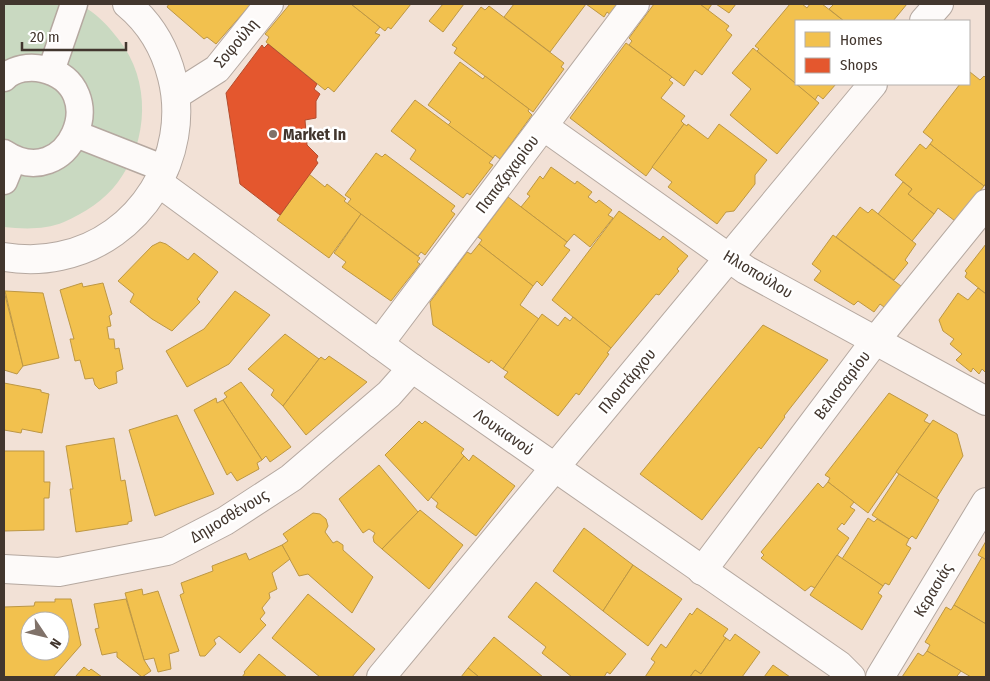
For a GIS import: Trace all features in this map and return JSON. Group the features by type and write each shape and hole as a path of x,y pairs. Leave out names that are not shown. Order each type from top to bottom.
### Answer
{"street":[{"path":"51,71 74,4"},
{"path":"4,257 22,259 51,258 70,254 97,243 129,221 148,200 162,176 171,153 176,129 176,95 169,66 162,48 145,23 127,4"},
{"name":"Σοφούλη","path":"176,95 216,69 269,4"},
{"name":"Παπαζαχαρίου","path":"379,344 635,4"},
{"path":"925,20 939,4"},
{"path":"4,78 22,68 37,68 51,71 64,79 74,90 79,104 80,119 76,134 68,146 56,156 42,162 7,164"},
{"name":"Πλουτάρχου","path":"381,677 871,85"},
{"name":"Ηλιοπούλου","path":"543,126 746,270 986,401"},
{"path":"76,134 162,176"},
{"name":"Λουκιανού","path":"162,176 412,368 839,665 851,677"},
{"name":"Βελισσαρίου","path":"702,571 875,341 986,204"},
{"name":"Δημοσθένους","path":"4,569 59,572 167,551 225,521 291,478 388,394 412,368"},
{"name":"Κερασιάς","path":"880,677 986,502"}],"green space":[{"path":"66,3 86,8 101,20 119,40 137,73 142,111 136,148 128,166 107,195 86,210 57,225 42,228 4,227 4,4"}],"building: Homes":[{"path":"169,4 251,4 216,44 207,37 204,39 167,7"},
{"path":"290,4 351,4 380,27 375,33 380,35 334,92 328,87 325,90 266,42 269,37 265,34"},
{"path":"351,4 411,4 391,29 388,27 385,31"},
{"path":"443,4 464,4 443,32 429,21"},
{"path":"514,4 586,4 550,52 504,17"},
{"path":"586,4 619,4 611,15 607,12 604,17"},
{"path":"654,4 700,4 729,26 726,30 732,35 702,75 695,70 684,86 629,45 632,41 629,38"},
{"path":"700,4 712,4 708,10"},
{"path":"716,4 736,4 729,13"},
{"path":"790,4 802,4 807,8 810,4 822,4 843,20 795,20 795,83 757,51 759,49 755,46"},
{"path":"834,4 907,4 894,20 843,20 829,9"},
{"path":"489,6 564,63 561,67 564,69 533,112 454,53 457,48 452,45 481,7 485,10"},
{"path":"626,43 672,77 669,80 673,83 661,98 685,116 681,121 684,124 646,176 570,118"},
{"path":"753,48 795,83 795,85 819,103 777,154 730,115 751,89 732,73"},
{"path":"460,62 483,79 485,76 529,109 528,111 532,115 500,159 495,155 493,158 448,125 451,122 428,105"},
{"path":"970,72 980,80 984,76 986,78 986,183 984,186 930,144 933,140 923,132 959,85 970,85"},
{"path":"797,85 835,85 823,99 818,95 815,100"},
{"path":"415,100 493,158 489,163 493,165 470,195 467,193 463,198 410,159 416,150 391,131"},
{"path":"684,124 687,126 688,124 708,139 719,124 767,160 755,175 755,184 734,211 726,212 717,224 668,187 672,182 652,167"},
{"path":"920,144 926,149 930,144 984,186 980,191 983,193 959,224 938,208 934,214 908,194 912,189 895,175"},
{"path":"376,153 382,157 385,154 455,206 451,211 455,214 425,255 421,252 418,256 347,204 351,199 345,195"},
{"path":"551,167 575,184 577,181 592,192 588,197 596,203 599,200 612,210 608,215 613,218 590,247 574,234 567,242 521,207 530,196 527,194 540,176 543,179"},
{"path":"309,174 325,187 327,184 361,214 329,258 277,220"},
{"path":"903,182 912,189 908,194 934,214 912,241 878,214"},
{"path":"508,197 567,242 564,246 570,250 542,286 537,281 533,286 479,244 482,240 478,237"},
{"path":"860,207 868,213 872,209 916,244 905,260 908,263 894,280 836,237"},
{"path":"619,211 660,240 663,236 688,256 677,269 679,271 659,295 656,294 611,348 552,300"},
{"path":"361,214 420,258 417,262 420,264 391,301 342,267 346,262 334,253"},
{"path":"833,235 905,289 888,310 880,304 874,312 858,301 854,305 814,280 821,271 812,264"},
{"path":"160,242 166,244 188,260 194,253 218,272 197,299 200,302 172,331 130,302 134,294 118,281 152,246"},
{"path":"479,244 533,286 520,305 539,319 503,369 491,360 489,363 433,325 430,302 467,252 471,254"},
{"path":"986,244 986,294 965,277 967,273 965,271"},
{"path":"82,283 83,287 103,283 112,314 109,316 111,326 107,327 109,339 114,339 115,349 119,348 123,369 116,372 117,383 99,389 95,385 93,378 85,379 80,360 75,361 70,339 74,339 60,290"},
{"path":"978,288 986,294 986,373 982,369 979,374 973,368 971,372 956,360 962,354 950,344 954,339 943,331 939,320 958,293 968,300"},
{"path":"4,291 23,366 17,374 4,370"},
{"path":"5,291 43,293 59,358 23,366"},
{"path":"235,291 270,315 229,364 187,387 166,351 204,329"},
{"path":"542,314 558,326 565,317 570,321 573,317 611,348 607,353 609,354 579,395 576,393 558,416 504,377 508,372 503,369"},
{"path":"763,325 828,360 761,449 759,447 702,520 640,474"},
{"path":"285,334 319,359 283,406 271,395 274,390 248,369"},
{"path":"329,356 367,382 306,435 283,406 319,359 321,357 325,360"},
{"path":"241,382 291,447 270,462 266,456 262,460 223,400 227,397 224,393"},
{"path":"4,383 41,390 41,392 49,394 42,433 22,429 21,433 4,430"},
{"path":"889,393 928,415 924,421 930,424 868,513 828,482 830,478 825,475"},
{"path":"216,398 217,403 223,400 262,460 257,463 259,469 237,481 231,472 227,475 194,410"},
{"path":"177,415 214,494 155,516 129,430"},
{"path":"933,420 957,434 963,456 936,499 896,472"},
{"path":"419,421 422,424 425,421 464,449 461,453 464,456 428,501 385,455"},
{"path":"114,438 121,481 125,480 132,521 128,522 128,524 76,532 70,489 73,489 66,446"},
{"path":"4,451 44,451 44,482 50,482 49,498 44,498 44,530 4,531"},
{"path":"473,455 515,486 476,536 436,507 438,503 431,497 464,456 469,461"},
{"path":"379,465 418,512 382,549 374,542 373,537 375,533 369,529 363,533 339,499"},
{"path":"899,474 939,500 916,539 912,536 909,539 872,515"},
{"path":"828,482 854,502 850,507 855,510 844,525 842,523 837,529 849,538 815,588 811,586 805,591 761,558 764,555 761,552 818,483 823,488"},
{"path":"420,510 463,545 429,589 382,549"},
{"path":"313,513 320,514 326,519 328,526 325,532 333,543 337,541 343,545 343,550 373,577 352,613 308,574 299,576 282,545 288,541 283,534"},
{"path":"868,518 874,522 877,519 909,539 906,545 911,548 889,585 885,583 883,586 842,559"},
{"path":"584,528 633,565 603,611 553,571"},
{"path":"986,541 986,560 978,555"},
{"path":"282,545 290,559 272,573 277,589 269,593 270,598 262,608 265,613 260,619 266,625 240,653 219,636 214,640 216,644 205,656 200,656 180,595 184,593 181,583 213,571 212,566 246,553 249,560"},
{"path":"837,555 883,586 878,593 882,596 862,630 810,595"},
{"path":"982,557 986,560 986,624 954,605"},
{"path":"633,565 682,599 648,646 603,611"},
{"path":"536,582 626,654 610,674 607,672 604,677 572,677 542,653 546,647 508,617"},
{"path":"142,589 143,595 158,591 179,651 169,654 171,669 158,672 154,658 144,660 125,593"},
{"path":"308,594 375,649 352,677 320,677 272,638"},
{"path":"55,599 71,599 81,645 70,658 70,611 20,611 20,661 67,661 53,677 5,677 4,607 34,606 35,602 55,602"},
{"path":"126,599 144,660 151,671 142,677 117,657 117,652 102,655 95,629 99,628 94,604"},
{"path":"954,605 986,624 986,677 971,677 927,651 930,645 925,642 946,607 951,610"},
{"path":"697,608 728,629 723,636 726,638 701,674 695,670 690,677 645,677 655,662 651,659 661,644 666,648 690,613 692,615"},
{"path":"735,634 760,652 742,677 690,677 695,670 701,674 726,638 730,641"},
{"path":"494,637 543,677 479,677 468,668"},
{"path":"927,651 961,671 958,677 902,677 918,653 923,656"},
{"path":"259,654 287,677 242,677"},
{"path":"773,665 790,677 764,677"},
{"path":"84,667 89,671 91,669 102,677 75,677"},
{"path":"468,668 479,677 461,677"}],"building: Shops":[{"path":"268,44 317,84 314,89 320,94 316,101 316,118 305,120 307,145 318,156 316,160 318,163 280,215 240,184 226,93 262,45 264,48"}],"place":[{"name":"Market In","path":"273,134"}]}
